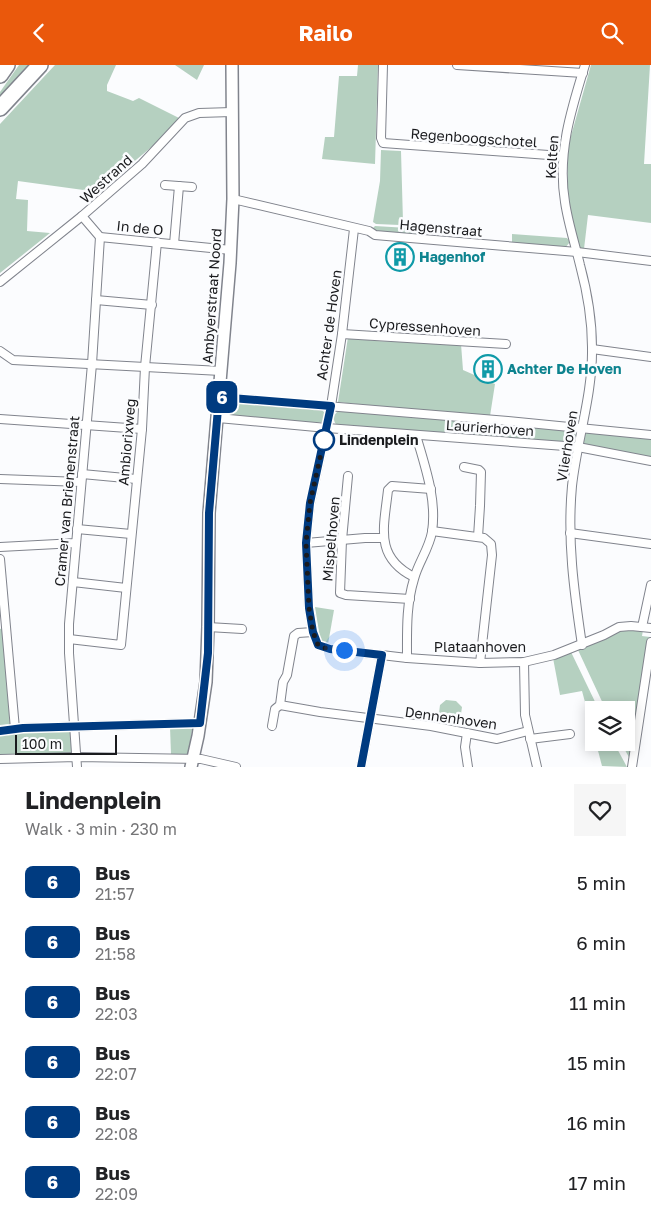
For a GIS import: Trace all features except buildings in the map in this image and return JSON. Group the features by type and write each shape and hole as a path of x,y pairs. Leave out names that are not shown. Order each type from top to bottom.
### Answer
{"highway":[{"path":"0,75 7,65"},
{"path":"0,108 40,65"}],"street":[{"name":"Ambyerstraat Noord","path":"192,763 206,682 209,513 231,250 233,199 232,65"},
{"name":"Regenboogschotel","path":"383,65 381,138 383,143 562,156"},
{"path":"457,65 583,73"},
{"name":"Kelten","path":"576,252 564,201 562,156 567,127 585,65"},
{"name":"Westrand","path":"0,282 82,216 142,164 187,117 200,113 232,112"},
{"path":"165,185 192,187"},
{"name":"In de O","path":"174,244 179,186"},
{"name":"Hagenstraat","path":"233,199 369,231 375,235 576,252 651,261"},
{"name":"In de O","path":"82,216 100,237 231,250"},
{"name":"Achter de Hoven","path":"313,632 307,584 306,543 310,503 331,406 342,334 354,229"},
{"name":"Cramer van Brienenstraat","path":"77,767 69,639 92,364 100,237"},
{"name":"Ambiorixweg","path":"69,639 121,645 142,429 145,367 157,242"},
{"name":"Vlierhoven","path":"576,252 586,290 592,349 590,379 572,485 570,533 572,577 582,645"},
{"path":"96,300 152,305"},
{"name":"Cypressenhoven","path":"342,334 506,345"},
{"path":"592,349 651,357"},
{"path":"0,351 12,359 221,371"},
{"path":"219,397 331,406"},
{"name":"Laurierhoven","path":"331,406 651,435"},
{"path":"218,418 327,428"},
{"path":"0,419 142,429"},
{"name":"Laurierhoven","path":"327,428 578,447 651,461"},
{"path":"407,658 407,619 414,577 428,547 432,531 431,489 416,435"},
{"path":"464,467 481,472 478,537"},
{"name":"Mispelhoven","path":"348,476 342,540 340,593 410,599"},
{"path":"0,479 136,479"},
{"path":"414,577 396,566 388,554 384,537 389,488 392,486 431,489"},
{"path":"77,529 131,534"},
{"path":"432,531 478,537 489,541 492,548 480,663"},
{"path":"570,533 651,544"},
{"path":"306,543 384,537"},
{"path":"0,547 76,543"},
{"path":"0,559 15,729"},
{"path":"73,582 126,589"},
{"path":"642,627 651,585"},
{"path":"208,627 242,629"},
{"name":"Plataanhoven","path":"313,632 317,643 324,648 407,658 480,663 524,662 554,655 582,645 619,627 651,628"},
{"path":"272,726 275,709 280,705 283,682 287,675 294,636 298,633 313,632"},
{"path":"632,767 651,642"},
{"path":"361,767 382,655"},
{"path":"524,662 524,695 529,735 537,767"},
{"name":"Dennenhoven","path":"280,705 431,726 497,739 529,735 570,734"},
{"path":"0,731 200,723"},
{"path":"467,733 465,747 468,767"},
{"path":"0,759 76,757 192,763 216,761 236,767"}],"green space":[{"path":"19,65 32,65 0,98 0,92"},
{"path":"55,65 116,65 107,85 107,91 133,101 139,98 181,119 168,133 98,192 18,181 16,199 28,200 27,231 50,233 0,273 0,124"},
{"path":"175,65 204,65 197,80"},
{"path":"358,65 378,65 375,164 322,159 325,137 334,137 339,76 357,76"},
{"path":"591,65 650,65 644,164 651,164 651,223 588,215 584,249 580,248 568,204 567,150"},
{"path":"381,150 401,151 403,222 400,225 376,224 373,222 380,181"},
{"path":"375,226 424,229 423,236 374,231 372,229"},
{"path":"512,234 567,238 570,242 565,248 512,243"},
{"path":"348,337 376,341 461,344 463,370 495,384 490,416 430,412 338,402"},
{"path":"227,402 320,409 324,412 325,417 322,422 317,423 225,415"},
{"path":"343,410 571,430 575,433 576,437 569,444 338,426 333,417 337,412"},
{"path":"589,432 651,438 651,458 586,446 582,441 585,434"},
{"path":"315,607 334,610 328,644 320,638"},
{"path":"3,628 10,724 0,725 0,629"},
{"path":"625,629 643,630 642,636 650,637 635,728 635,701 602,701 578,650"},
{"path":"571,652 595,701 585,702 582,691 560,695 553,658"},
{"path":"446,700 456,701 462,707 461,714 453,719 449,728 446,728 439,713 440,705"},
{"path":"170,727 192,729 187,754 171,754"},
{"path":"71,729 72,754 0,756 0,732"},
{"path":"598,751 618,751 627,767 602,766"},
{"path":"626,751 631,751 630,759"}],"bus line":[{"name":"6","path":"0,731 23,728 200,723 208,653 209,513 219,397 331,406 310,503 306,543 307,584 313,632 318,645 330,649 382,655 361,767"}],"place":[{"name":"Hagenhof","path":"400,257"},
{"name":"Achter De Hoven","path":"488,369"},
{"name":"Lindenplein","path":"324,440"}],"route":[{"path":"324,440 310,503 306,543 309,608 313,632 318,645 324,648 344,650"}]}
